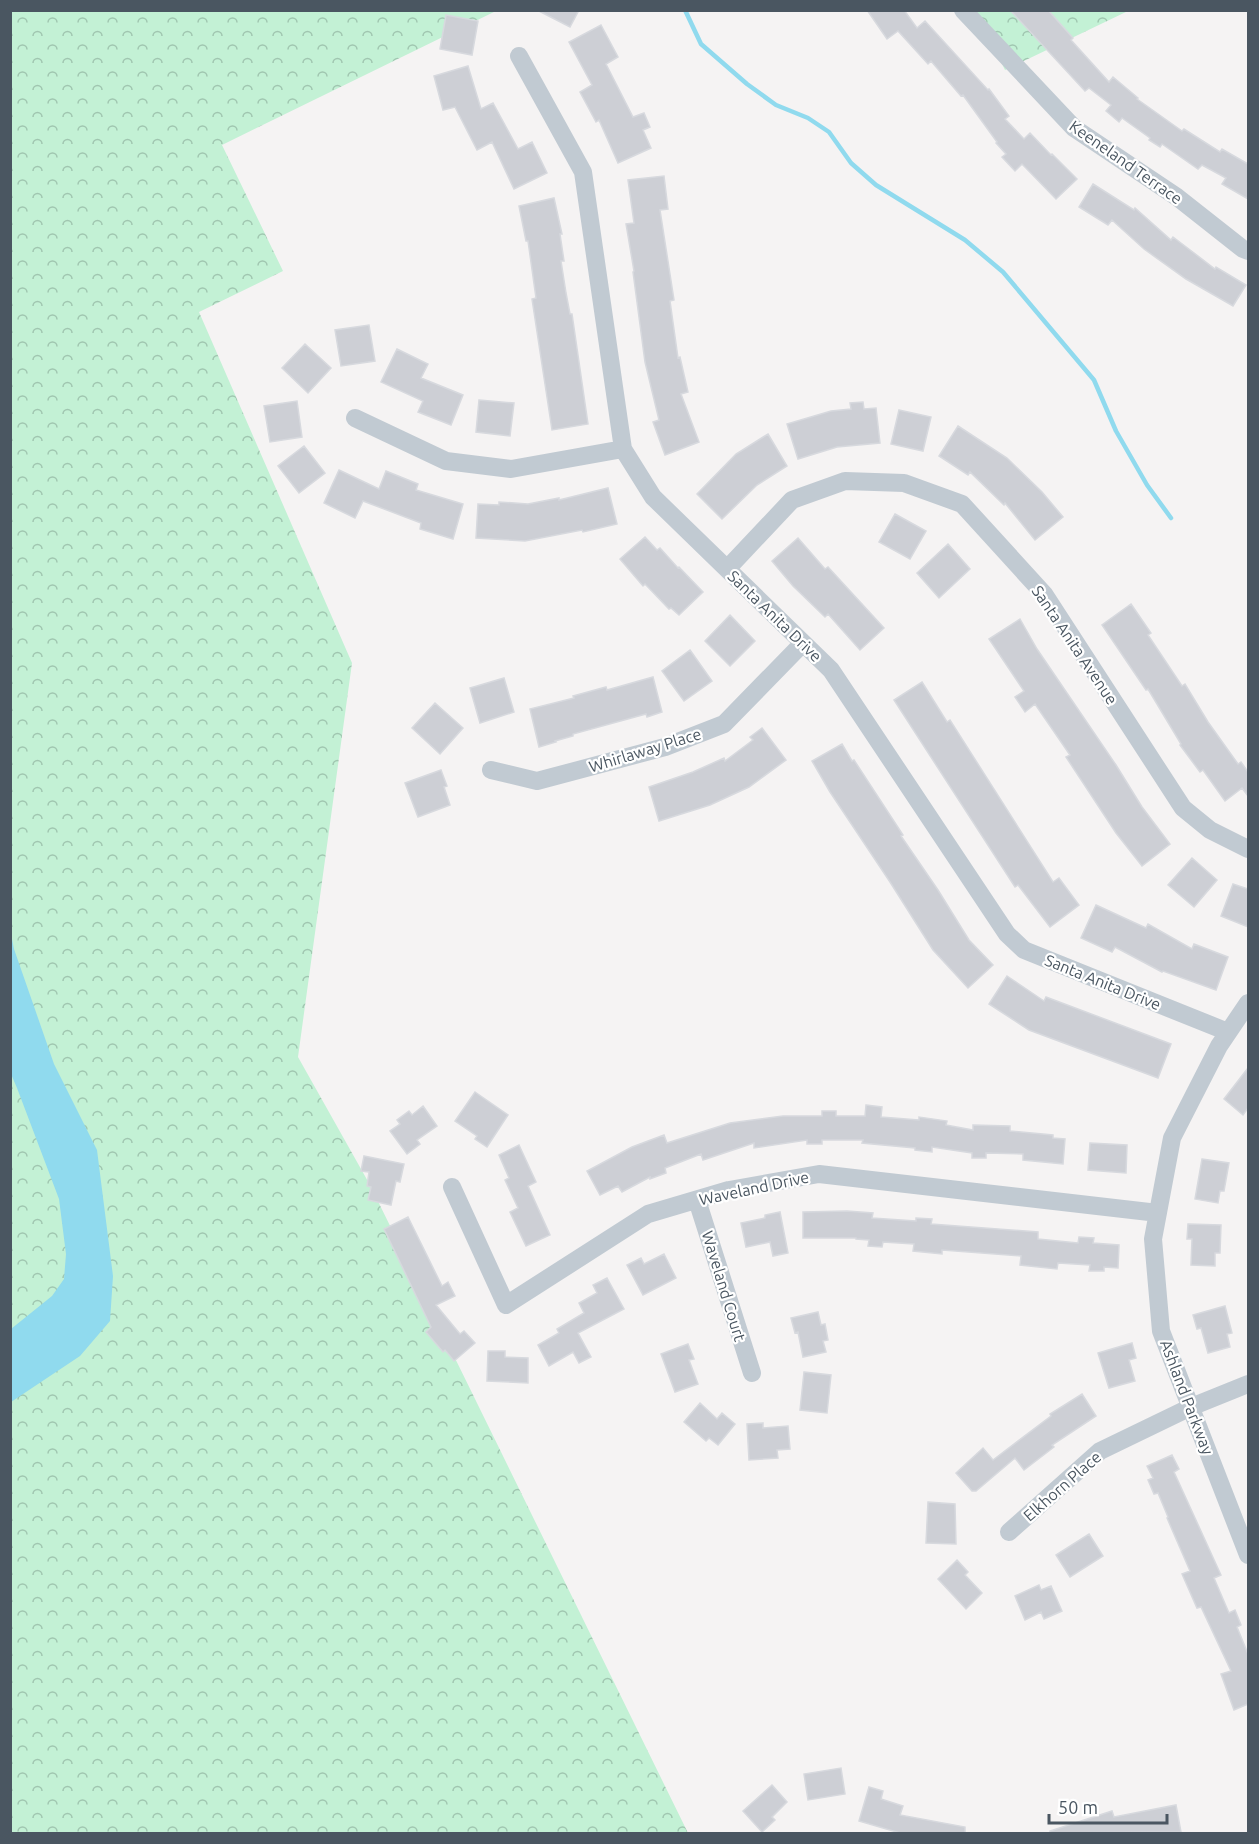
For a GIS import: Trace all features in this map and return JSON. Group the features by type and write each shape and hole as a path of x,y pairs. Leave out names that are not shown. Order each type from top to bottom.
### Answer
{"street":[{"name":"Keeneland Terrace","path":"963,10 1074,128 1177,197 1248,251"},
{"name":"Santa Anita Drive","path":"519,56 584,172 623,448 653,497 831,670 1007,934 1024,950 1228,1032"},
{"path":"355,418 446,461 511,469 623,448"},
{"name":"Santa Anita Avenue","path":"727,569 792,500 845,481 904,483 962,504 1044,594 1183,808 1210,830 1248,849"},
{"name":"Whirlaway Place","path":"491,770 537,782 665,747 724,724 803,643"},
{"name":"Ashland Parkway","path":"1248,1003 1219,1046 1172,1138 1153,1239 1161,1330 1248,1555"},
{"name":"Waveland Drive","path":"452,1187 506,1305 648,1214 729,1190 819,1174 1158,1213"},
{"name":"Waveland Court","path":"697,1200 752,1373"},
{"name":"Elkhorn Place","path":"1010,1532 1100,1451 1191,1407 1248,1384"}],"green space":[{"path":"11,11 496,11 222,145 283,271 199,312 352,663 298,1057 370,1185 688,1833 11,1834"},
{"path":"976,11 1128,11 1005,70"}],"water":[{"path":"11,934 14,949 54,1064 97,1150 113,1276 110,1321 80,1356 11,1402 11,1329 52,1296 64,1279 66,1254 59,1199 11,1074"}],"building":[{"path":"537,10 579,10 570,27"},
{"path":"867,10 904,10 917,28 925,21 989,89 1009,116 1005,119 1024,139 1030,133 1077,179 1056,199 1022,164 1015,171 1002,157 1006,154 963,95 961,96 931,61 928,64 898,31 887,39"},
{"path":"1010,10 1048,10 1073,38 1071,40 1109,82 1113,77 1137,99 1182,131 1184,129 1220,152 1222,149 1248,164 1248,199 1222,184 1226,178 1202,165 1198,169 1162,144 1160,147 1149,140 1150,138 1122,118 1119,122 1106,111 1111,105 1089,88 1085,91"},
{"path":"446,15 478,21 472,55 440,49"},
{"path":"601,25 618,57 606,64 633,117 644,113 650,127 643,130 651,148 618,163 599,120 596,122 580,92 592,85 569,42"},
{"path":"468,66 481,109 493,103 518,149 532,142 547,173 514,189 492,142 477,150 455,107 443,110 434,76"},
{"path":"664,176 668,209 660,210 674,300 670,301 678,358 680,357 688,392 681,394 699,442 665,455 653,422 659,420 645,362 626,224 634,223 628,180"},
{"path":"1093,184 1134,210 1135,208 1171,240 1173,237 1215,269 1216,267 1246,285 1233,306 1186,279 1144,249 1112,220 1108,225 1079,207"},
{"path":"554,198 562,234 560,234 564,261 561,261 570,314 572,314 588,424 552,430 532,299 536,298 528,241 526,241 519,206"},
{"path":"369,325 375,361 341,366 335,330"},
{"path":"305,344 331,368 308,393 282,368"},
{"path":"397,349 428,364 421,378 463,395 451,425 418,412 423,401 381,382"},
{"path":"479,400 514,403 510,436 476,432"},
{"path":"297,401 302,437 270,442 264,406"},
{"path":"863,402 864,409 876,408 880,443 837,447 798,459 787,424 831,411 851,409 850,403"},
{"path":"899,410 931,417 923,451 891,444"},
{"path":"958,426 1007,458 1042,492 1063,517 1035,540 1005,503 1004,505 970,472 968,475 939,456"},
{"path":"768,434 787,466 757,485 722,519 697,494 736,454"},
{"path":"304,446 325,473 299,493 278,466"},
{"path":"339,470 379,489 386,471 418,484 416,490 463,504 453,539 420,529 421,523 363,501 355,518 324,503"},
{"path":"608,488 617,524 525,541 476,538 478,504 499,505 499,502 528,504 559,498 559,500"},
{"path":"895,514 926,531 910,559 879,542"},
{"path":"645,537 657,550 660,548 703,592 679,615 671,608 669,609 645,584 643,586 620,559"},
{"path":"798,538 825,569 828,567 884,628 860,650 828,614 825,617 793,586 772,561"},
{"path":"948,544 970,569 939,598 917,573"},
{"path":"1131,604 1151,633 1148,635 1182,686 1185,684 1208,722 1238,764 1241,762 1248,772 1248,796 1242,788 1225,801 1203,770 1200,772 1180,745 1148,689 1146,690 1102,625"},
{"path":"730,615 755,641 730,666 705,641"},
{"path":"1020,619 1037,649 1142,807 1170,844 1142,866 1116,833 1066,757 1070,755 1035,704 1025,712 1015,697 1024,691 989,639"},
{"path":"690,650 712,681 684,701 662,671"},
{"path":"653,677 662,712 647,717 646,714 573,734 573,736 539,747 530,709 606,687 607,690"},
{"path":"504,678 514,712 480,723 470,688"},
{"path":"922,682 947,722 950,720 1053,882 1059,878 1079,905 1050,927 1018,885 1015,887 894,700"},
{"path":"435,703 463,728 440,754 412,728"},
{"path":"762,728 786,760 749,787 710,805 659,821 649,787 693,772 724,758 725,761 753,740 750,737"},
{"path":"842,744 969,940 993,965 968,988 933,950 812,761"},
{"path":"441,770 447,786 444,787 450,805 418,817 405,783"},
{"path":"1192,858 1217,880 1194,907 1168,885"},
{"path":"1233,884 1248,889 1248,927 1221,916"},
{"path":"1096,905 1146,928 1148,924 1192,949 1194,944 1228,957 1216,990 1162,972 1115,947 1112,952 1081,938"},
{"path":"1007,976 1044,1001 1046,997 1171,1044 1158,1078 1029,1030 989,1004"},
{"path":"1248,1068 1248,1108 1243,1115 1224,1099"},
{"path":"475,1092 508,1115 487,1147 475,1139 477,1136 455,1121"},
{"path":"866,1105 882,1107 881,1117 919,1120 919,1117 947,1121 946,1125 973,1130 973,1125 1010,1126 1010,1131 1053,1135 1053,1138 1065,1139 1063,1164 1023,1160 1023,1154 986,1153 986,1158 972,1158 972,1153 932,1147 932,1152 862,1143 863,1140 822,1140 822,1144 807,1144 807,1140 754,1148 754,1143 703,1160 701,1154 665,1168 666,1173 650,1179 650,1177 622,1192 618,1186 600,1195 587,1171 632,1147 664,1135 667,1143 730,1123 783,1116 822,1116 822,1111 836,1111 836,1116 865,1116"},
{"path":"423,1106 437,1126 417,1140 420,1144 407,1154 390,1131 400,1124 397,1120 409,1111 412,1115"},
{"path":"1090,1143 1127,1145 1126,1173 1088,1170"},
{"path":"519,1145 536,1182 528,1186 550,1235 526,1246 510,1212 518,1208 505,1180 509,1178 499,1155"},
{"path":"364,1156 404,1164 400,1182 396,1181 391,1205 368,1200 371,1187 367,1186 369,1172 361,1171"},
{"path":"1202,1159 1229,1163 1224,1191 1220,1191 1218,1203 1195,1199"},
{"path":"780,1212 788,1253 773,1256 770,1242 746,1247 741,1223"},
{"path":"803,1212 873,1213 872,1218 916,1221 916,1218 932,1219 931,1224 1038,1232 1038,1239 1078,1243 1079,1237 1094,1238 1093,1243 1119,1245 1118,1268 1104,1267 1104,1271 1089,1271 1090,1265 1058,1263 1057,1269 1020,1265 1021,1256 942,1250 942,1254 913,1251 914,1244 883,1242 882,1247 868,1246 869,1240 856,1238 803,1238"},
{"path":"408,1217 442,1286 448,1282 455,1296 436,1305 460,1334 464,1331 475,1343 454,1361 426,1332 431,1327 384,1229"},
{"path":"1188,1224 1221,1225 1220,1253 1215,1253 1215,1266 1191,1265 1192,1239 1187,1239"},
{"path":"664,1254 676,1278 643,1295 627,1265 641,1258 644,1264"},
{"path":"607,1278 624,1309 578,1333 591,1357 579,1363 573,1352 549,1366 538,1345 559,1333 557,1329 584,1313 579,1303 597,1293 593,1285"},
{"path":"1225,1306 1232,1333 1227,1334 1230,1347 1208,1353 1201,1328 1197,1329 1193,1315"},
{"path":"818,1312 821,1325 825,1324 828,1340 823,1341 826,1352 803,1357 798,1332 795,1333 791,1318"},
{"path":"1132,1343 1136,1358 1129,1360 1135,1381 1109,1388 1098,1353"},
{"path":"688,1344 694,1359 689,1360 698,1384 675,1392 661,1354"},
{"path":"488,1351 505,1351 505,1357 528,1358 528,1383 487,1381"},
{"path":"804,1372 831,1375 827,1413 800,1410"},
{"path":"1082,1394 1096,1416 1052,1445 1054,1447 1024,1470 1015,1458 976,1491 972,1491 956,1473 983,1448 993,1460 1051,1416 1050,1414"},
{"path":"700,1403 717,1419 722,1413 735,1424 718,1445 709,1438 706,1441 684,1422"},
{"path":"763,1423 763,1428 788,1426 790,1449 777,1450 778,1458 749,1460 747,1424"},
{"path":"1172,1455 1179,1469 1174,1472 1221,1575 1214,1578 1229,1613 1235,1610 1241,1625 1237,1627 1248,1654 1248,1704 1234,1710 1221,1674 1231,1671 1201,1607 1197,1608 1182,1574 1190,1571 1158,1493 1154,1494 1148,1480 1153,1478 1147,1466"},
{"path":"928,1502 955,1504 956,1544 926,1543"},
{"path":"1089,1534 1103,1556 1070,1577 1056,1555"},
{"path":"957,1560 968,1572 965,1575 982,1593 966,1609 938,1579"},
{"path":"1039,1585 1041,1590 1051,1586 1062,1611 1044,1619 1041,1612 1025,1620 1015,1596"},
{"path":"841,1768 845,1794 808,1800 804,1774"},
{"path":"772,1785 787,1802 772,1817 775,1820 762,1832 743,1811"},
{"path":"869,1787 883,1791 881,1799 903,1806 900,1815 965,1827 965,1833 900,1833 859,1821"},
{"path":"1176,1805 1181,1832 1050,1833 1050,1831 1112,1811 1114,1817"}],"waterway":[{"path":"685,10 701,44 747,84 776,105 808,118 829,132 851,163 876,185 965,240 1003,272 1094,380 1116,431 1147,485 1171,518"}]}
